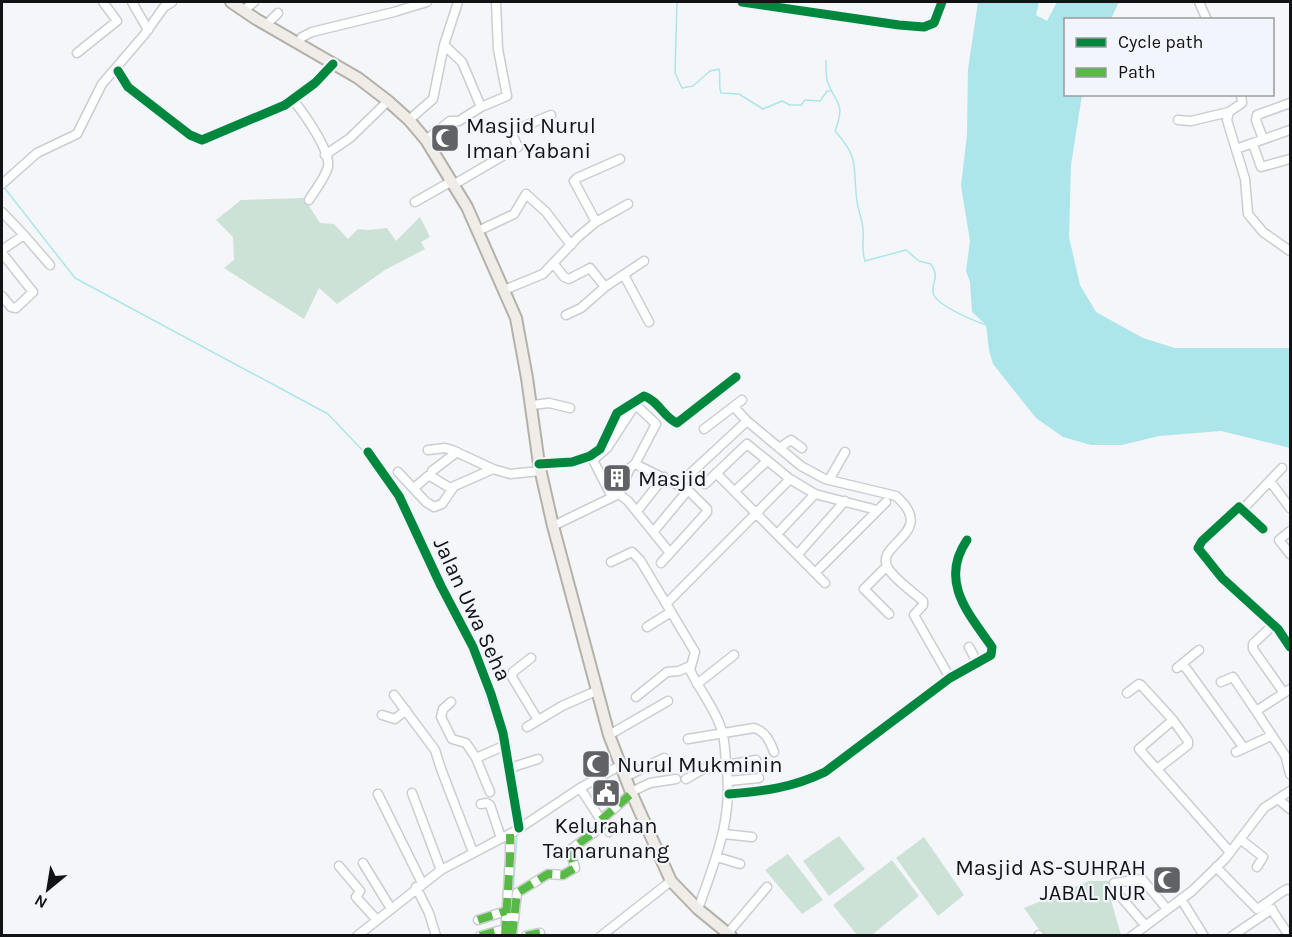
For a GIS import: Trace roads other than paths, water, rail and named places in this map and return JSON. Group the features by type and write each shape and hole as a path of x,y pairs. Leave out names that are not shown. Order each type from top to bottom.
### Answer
{"main road":[{"path":"231,2 358,78 388,101 426,140 467,207 516,318 532,405 540,468 552,526 576,607 609,735 631,793 671,881 698,909 730,934"}],"street":[{"path":"77,53 117,21 104,2"},
{"path":"132,2 148,30"},
{"path":"157,2 162,10"},
{"path":"3,184 36,153 77,134 102,84 162,10 172,2"},
{"path":"243,11 255,2"},
{"path":"298,43 302,37 312,32 427,2"},
{"path":"409,120 433,99 458,2"},
{"path":"426,140 450,121 459,121 507,96 498,49 496,2"},
{"path":"742,2 924,27 934,23 942,2"},
{"path":"1198,2 1207,18"},
{"path":"266,25 278,13"},
{"path":"448,48 464,66 481,108"},
{"path":"118,71 128,87 190,135 202,140 285,105 315,82 333,64"},
{"path":"1178,120 1191,121 1229,112 1242,103 1242,96"},
{"path":"293,99 312,124 325,155 327,167 309,201"},
{"path":"325,155 350,138 388,101"},
{"path":"1263,139 1256,120 1257,115 1290,103"},
{"path":"1229,112 1227,120 1245,179 1248,214 1263,232 1290,251"},
{"path":"416,202 518,147 512,131 551,115"},
{"path":"1236,149 1290,130"},
{"path":"1253,144 1261,167 1290,159"},
{"path":"596,222 574,181 620,159"},
{"path":"478,231 514,214 526,194 546,212 571,245"},
{"path":"504,290 535,279 554,264 596,222 628,204"},
{"path":"2,212 50,265"},
{"path":"2,296 11,307 16,308 33,292 2,251 24,235"},
{"path":"566,315 581,308 605,287 644,261"},
{"path":"554,264 564,277 569,279 590,268 605,287"},
{"path":"624,275 648,322"},
{"path":"428,450 444,448 510,474 572,462 590,456 600,449 617,413 644,396 653,401 669,420 677,423 736,376"},
{"path":"704,429 742,400"},
{"path":"532,405 549,404 570,408"},
{"path":"638,407 656,424 635,464 630,468 615,495 593,460 607,448 633,408 638,407"},
{"path":"734,407 747,421 801,466 829,480 896,496 910,512 912,522 892,548 886,560 887,566 923,601 923,605 914,615 950,678"},
{"path":"691,473 747,421"},
{"path":"779,448 790,440 802,448"},
{"path":"705,484 745,444 790,479 815,494 877,510"},
{"name":"Jalan Uwa Seha","path":"368,452 399,496 471,644 491,694 510,768 514,831 505,932"},
{"path":"414,488 457,452"},
{"path":"829,480 845,452"},
{"path":"735,491 767,460"},
{"path":"635,464 688,490 704,504 707,512 661,563"},
{"path":"1243,509 1282,468"},
{"path":"398,472 426,502 437,507 442,504 453,488 478,474 493,469"},
{"path":"716,473 825,583"},
{"path":"431,475 453,488"},
{"path":"637,511 664,477"},
{"path":"667,603 790,479"},
{"path":"1270,481 1290,508"},
{"path":"654,531 688,490"},
{"path":"777,534 815,494"},
{"path":"552,526 615,495 624,496 670,553"},
{"path":"798,554 845,501"},
{"path":"815,573 886,502"},
{"path":"1263,529 1243,509 1238,507 1198,548 1222,578 1273,625 1290,647"},
{"path":"1290,531 1279,540 1290,554"},
{"path":"729,794 785,787 804,782 825,772 950,678 989,656 993,650 976,627 957,594 958,560 967,540"},
{"path":"611,562 633,552 637,555 695,652 690,669 723,735 729,781 724,834 698,909"},
{"path":"887,566 864,589 889,614"},
{"path":"647,627 671,612"},
{"path":"1256,711 1287,691 1253,649 1253,644 1273,625"},
{"path":"969,646 977,662"},
{"path":"1199,650 1180,666 1240,750 1271,736"},
{"path":"698,684 734,655"},
{"path":"531,658 513,672 512,677 538,720"},
{"path":"636,697 667,672 679,671 690,666"},
{"path":"1221,682 1233,677 1288,760 1290,774"},
{"path":"1127,693 1140,684 1173,720 1188,743 1157,769"},
{"path":"527,727 562,706 596,691"},
{"path":"394,695 431,743 438,756 441,770 473,852"},
{"path":"609,735 668,701"},
{"path":"451,702 443,709 441,717 452,739 464,742 476,758 490,792"},
{"path":"382,715 394,719 405,710"},
{"path":"1173,720 1138,748 1230,852"},
{"path":"688,739 723,735 749,728 757,729 765,735 774,752"},
{"path":"476,758 503,746"},
{"path":"625,777 664,758"},
{"path":"510,768 538,759"},
{"path":"512,936 517,893 548,874 563,875 575,868 570,850 605,826 631,793 650,783 681,779 703,769 756,760"},
{"path":"357,936 390,907 441,870 514,831 580,788 621,765"},
{"path":"729,781 759,778"},
{"path":"580,788 605,826"},
{"path":"1132,936 1192,891 1230,852 1264,808 1290,790"},
{"path":"412,793 441,870"},
{"path":"378,794 419,885 436,936"},
{"path":"1278,799 1290,809"},
{"path":"481,804 490,805 501,838"},
{"path":"724,834 752,837"},
{"path":"1240,839 1263,856 1257,867"},
{"path":"717,857 740,864"},
{"path":"363,863 390,907"},
{"path":"339,866 360,891 356,897 376,919"},
{"path":"1216,867 1257,909 1267,904 1280,892 1290,890"},
{"path":"1114,883 1142,879 1167,909"},
{"path":"601,936 671,881"},
{"path":"730,934 767,887"},
{"path":"1122,897 1145,925"},
{"path":"1181,899 1204,936"},
{"path":"1232,936 1272,909 1285,931"},
{"path":"478,920 506,911"},
{"path":"480,936 505,932"},
{"path":"526,936 540,933"}],"water":[{"path":"978,2 1039,2 1036,15 1047,21 1057,2 1119,2 1111,18 1064,18 1064,96 1082,96 1071,165 1069,237 1080,285 1096,312 1143,338 1175,348 1290,348 1290,448 1221,431 1159,436 1122,445 1091,445 1063,437 1036,418 993,364 986,325 972,312 970,282 966,271 970,241 961,186 967,134 968,69"}],"waterway":[{"path":"677,2 675,73 682,88 693,86 710,71 719,69 721,93 739,94 763,109 782,101 790,105 801,105 805,100 820,101 827,91 832,91"},
{"path":"826,61 827,80 840,107 835,131 849,149 854,164 865,261 906,250 919,261 931,264 935,276 933,292 940,302 986,325"},
{"path":"3,186 75,278 328,414 365,453"},
{"path":"476,666 500,742"},
{"path":"511,802 514,824"},
{"path":"513,893 517,835"}],"place":[{"name":"Masjid Nurul Iman Yabani","path":"445,138"},
{"name":"Masjid","path":"617,478"},
{"name":"Nurul Mukminin","path":"596,764"},
{"name":"Kelurahan Tamarunang","path":"606,793"},
{"name":"Masjid AS-SUHRAH JABAL NUR","path":"1167,880"}]}
